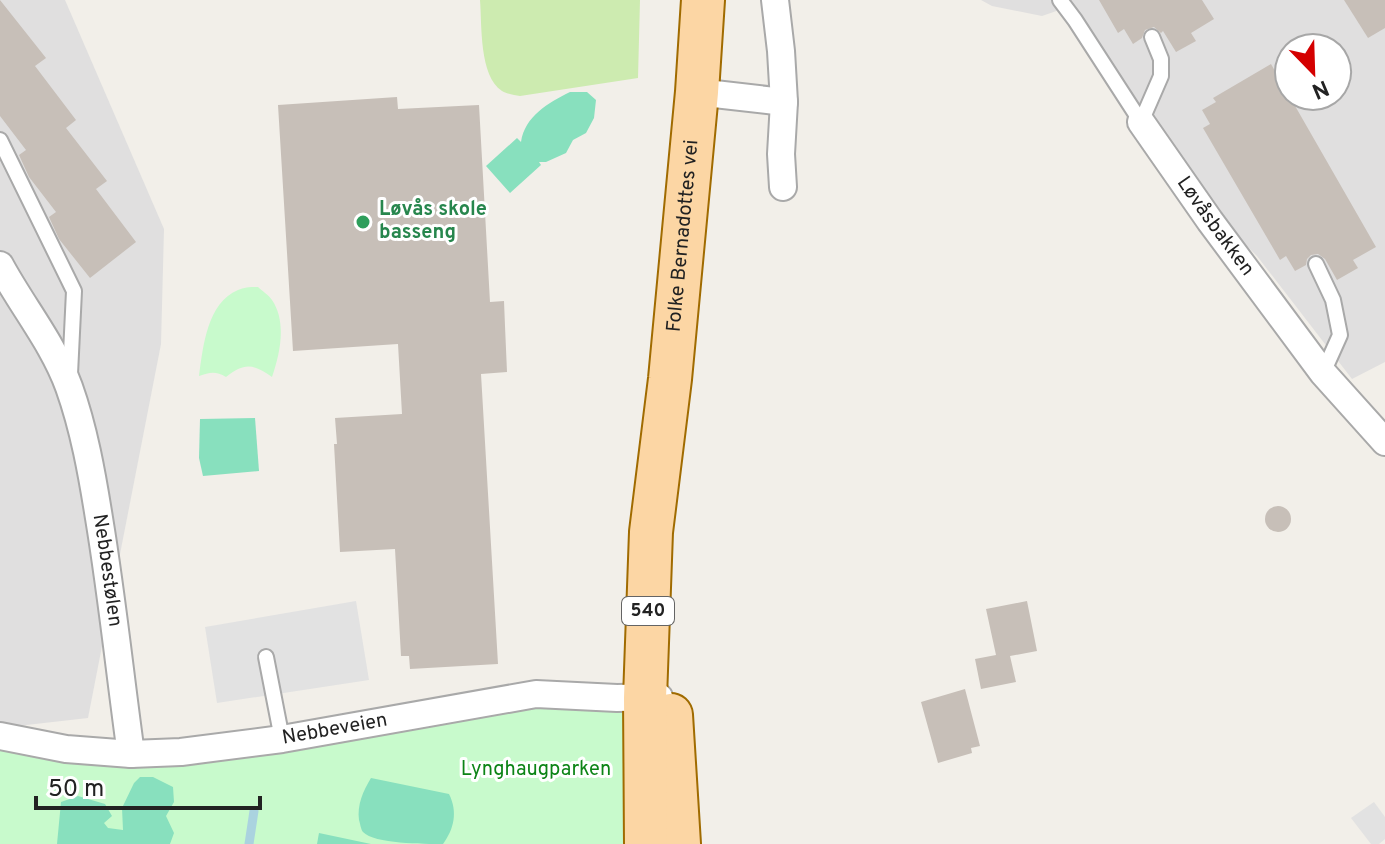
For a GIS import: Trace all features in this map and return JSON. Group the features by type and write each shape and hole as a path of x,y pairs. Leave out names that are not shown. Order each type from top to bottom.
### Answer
{"main road":[{"name":"Folke Bernadottes vei","path":"679,844 658,697 651,532 670,379 703,0"},
{"name":"Folke Bernadottes vei","path":"646,844 658,697"}],"street":[{"path":"775,0 784,102 783,187"},
{"path":"697,92 784,102"},
{"name":"Løvåsbakken","path":"1141,122 1323,373 1385,442"},
{"name":"Nebbestølen","path":"0,265 55,356 69,388 91,466 131,754"},
{"name":"Nebbeveien","path":"0,736 66,749 131,754 181,752 282,739 536,694 658,697"}],"lane":[{"name":"Løvåsbakken","path":"1060,0 1141,122"},
{"path":"1141,122 1161,76 1161,59 1152,37"},
{"name":"Nebbestølen","path":"0,140 74,291 69,388"},
{"path":"1316,264 1333,300 1340,335 1323,373"},
{"path":"266,657 282,739"}],"shaded area":[{"path":"0,0 65,0 164,229 161,344 88,718 0,728"},
{"path":"981,0 1385,0 1385,362 1352,379 1257,256 1189,189 1065,8 1042,16 992,6"},
{"path":"356,601 369,680 217,703 205,627"},
{"path":"1374,802 1385,817 1385,839 1379,844 1371,844 1351,818"}],"green space":[{"path":"480,0 640,0 638,78 520,96 504,92 495,84 485,62"},
{"path":"570,92 587,92 596,100 594,118 586,133 573,140 566,153 539,162 541,165 510,193 486,166 517,138 521,142 527,125 539,111"},
{"path":"258,287 272,300 281,328 272,377 249,366 226,377 213,373 199,376 208,327 219,305 238,290"},
{"path":"255,418 259,471 203,476 199,458 200,419"},
{"name":"Lynghaugparken","path":"536,694 645,698 646,844 0,844 0,736 131,754"},
{"path":"140,777 153,777 173,787 174,802 166,816 174,833 170,844 57,844 61,802 78,796 105,804 112,816 104,823 108,828 123,830 122,808"},
{"path":"371,778 449,794 454,820 443,844 388,841 363,832 359,809"},
{"path":"319,833 371,844 317,844"}],"building":[{"path":"0,0 46,58 35,66 76,120 66,128 107,181 96,189 136,242 90,278 59,239 49,217 56,212 29,177 19,155 26,150 0,116"},
{"path":"1099,0 1202,0 1214,19 1191,33 1196,41 1176,52 1163,31 1161,33 1154,27 1145,30 1142,38 1133,44 1124,29 1118,33"},
{"path":"1344,0 1385,0 1385,28 1368,38"},
{"path":"1271,64 1273,112 1299,112 1376,247 1353,260 1358,268 1337,280 1325,259 1318,254 1311,255 1306,265 1295,271 1286,256 1280,260 1203,128 1210,124 1202,110 1216,102 1213,98"},
{"path":"397,97 398,109 479,105 490,302 504,301 507,372 481,374 498,664 410,669 409,656 401,656 395,549 340,552 335,418 402,414 398,344 293,351 278,105"},
{"path":"1278,506 1287,510 1291,519 1287,528 1278,532 1269,528 1265,519 1269,510"},
{"path":"1027,601 1037,651 1010,656 1016,682 981,689 975,659 996,655 986,609"},
{"path":"965,689 980,746 971,748 972,753 938,763 921,702"}],"waterway":[{"path":"249,844 254,811"}],"place":[{"name":"Løvås skole basseng","path":"363,222"}]}
